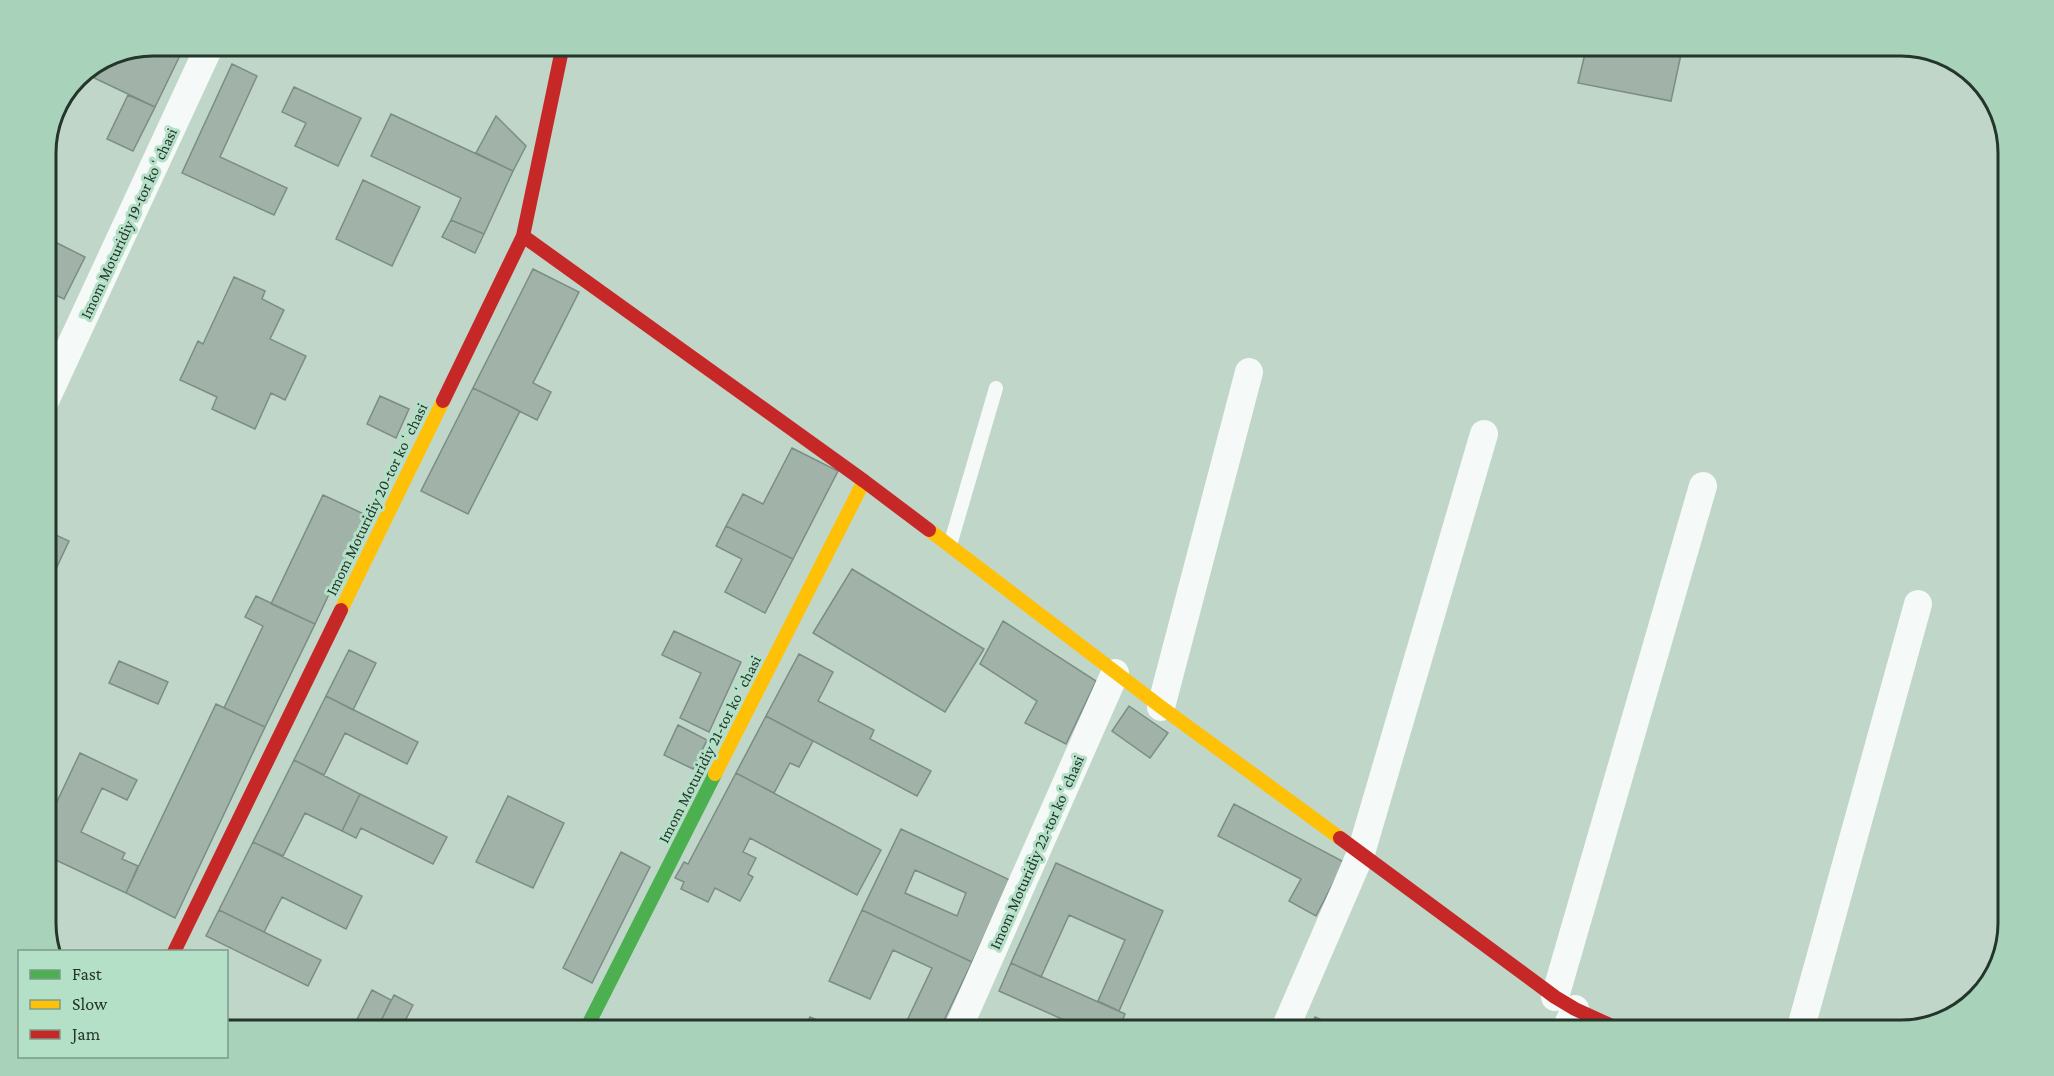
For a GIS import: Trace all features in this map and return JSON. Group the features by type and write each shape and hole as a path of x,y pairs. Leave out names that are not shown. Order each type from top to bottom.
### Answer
{"street":[{"name":"Imom Moturidiy 19-tor koʻchasi","path":"56,378 205,56"},
{"name":"Imom Moturidiy 20-tor koʻchasi","path":"174,950 523,236 561,56"},
{"path":"523,236 950,545 1115,673 1361,853 1565,1013 1588,1020"},
{"path":"1161,707 1249,372"},
{"path":"1289,1020 1361,853 1484,434"},
{"name":"Imom Moturidiy 21-tor koʻchasi","path":"591,1020 864,481"},
{"path":"1565,1013 1703,486"},
{"path":"1803,1020 1918,604"},
{"name":"Imom Moturidiy 22-tor koʻchasi","path":"962,1020 1115,673"}],"lane":[{"path":"950,545 996,388"}],"building":[{"path":"180,56 155,107 92,77 104,68 133,57"},
{"path":"1584,56 1681,56 1671,101 1578,83"},
{"path":"232,64 257,76 220,157 287,188 274,215 182,173"},
{"path":"294,87 361,118 338,166 295,146 306,123 282,112"},
{"path":"128,95 155,107 133,151 107,139"},
{"path":"391,114 513,171 484,234 451,220 461,198 371,156"},
{"path":"496,116 526,146 513,171 476,153"},
{"path":"363,180 420,207 392,266 336,239"},
{"path":"451,220 484,234 475,253 442,237"},
{"path":"56,242 85,257 64,299 56,295"},
{"path":"533,269 579,292 533,383 551,392 537,420 473,388"},
{"path":"234,277 265,291 262,299 284,310 270,339 306,356 285,400 271,393 255,429 212,409 217,397 180,380 198,341 203,344"},
{"path":"473,388 520,411 468,514 421,491"},
{"path":"380,396 409,409 396,438 367,424"},
{"path":"792,448 838,471 793,559 726,526 743,494 763,504"},
{"path":"323,495 366,515 315,624 271,604"},
{"path":"726,526 793,559 765,613 725,592 742,559 716,546"},
{"path":"56,535 69,541 56,569"},
{"path":"852,569 984,649 945,712 813,633"},
{"path":"256,596 315,624 265,727 224,708 263,626 245,617"},
{"path":"1003,621 1096,681 1066,744 1025,723 1037,701 980,664"},
{"path":"674,631 741,662 709,732 680,718 701,673 662,655"},
{"path":"349,650 376,663 353,710 326,696"},
{"path":"799,654 833,672 818,701 874,730 870,739 931,771 917,796 766,716"},
{"path":"119,661 168,682 158,704 109,683"},
{"path":"326,696 418,742 407,764 345,733 324,775 294,760"},
{"path":"216,704 265,727 175,918 126,893"},
{"path":"1129,706 1168,733 1150,758 1112,731"},
{"path":"766,716 813,741 799,767 790,763 774,793 736,773"},
{"path":"678,725 707,740 693,769 664,755"},
{"path":"80,753 137,780 127,800 102,788 81,832 125,853 122,859 138,866 126,893 56,860 56,804"},
{"path":"294,760 360,794 342,831 305,813 283,856 253,842"},
{"path":"736,773 881,850 857,895 750,838 743,852 756,858 748,874 753,877 740,901 715,888 708,902 681,889 684,882 675,878 684,862 688,864"},
{"path":"360,794 447,837 433,864 361,828 356,838 342,831"},
{"path":"508,796 564,823 533,888 476,862"},
{"path":"1234,804 1344,862 1316,916 1289,901 1301,879 1218,836"},
{"path":"901,829 1010,880 972,962 862,910","holes":["915,870 966,893 957,916 905,893"]},
{"path":"253,842 362,896 346,929 282,897 264,932 219,910"},
{"path":"621,852 650,867 592,983 563,968"},
{"path":"1056,863 1163,911 1119,1011 1098,1001 1125,940 1069,915 1041,977 1011,963"},
{"path":"219,910 321,960 308,986 206,936"},
{"path":"862,910 972,962 944,1020 907,1020 932,968 893,950 870,999 829,981"},
{"path":"1011,963 1125,1014 1123,1020 1064,1020 999,991"},
{"path":"372,990 391,1000 381,1020 357,1020"},
{"path":"394,995 413,1005 406,1020 382,1020"}],"traffic: fast":[{"path":"591,1020 715,774"}],"traffic: slow":[{"path":"341,610 443,401"},
{"path":"715,774 864,481"},
{"path":"929,530 1161,707 1340,838"}],"traffic: jam":[{"path":"443,401 523,236 561,56"},
{"path":"523,236 929,530"},
{"path":"175,950 341,610"},
{"path":"1340,838 1555,997 1599,1020"}]}
